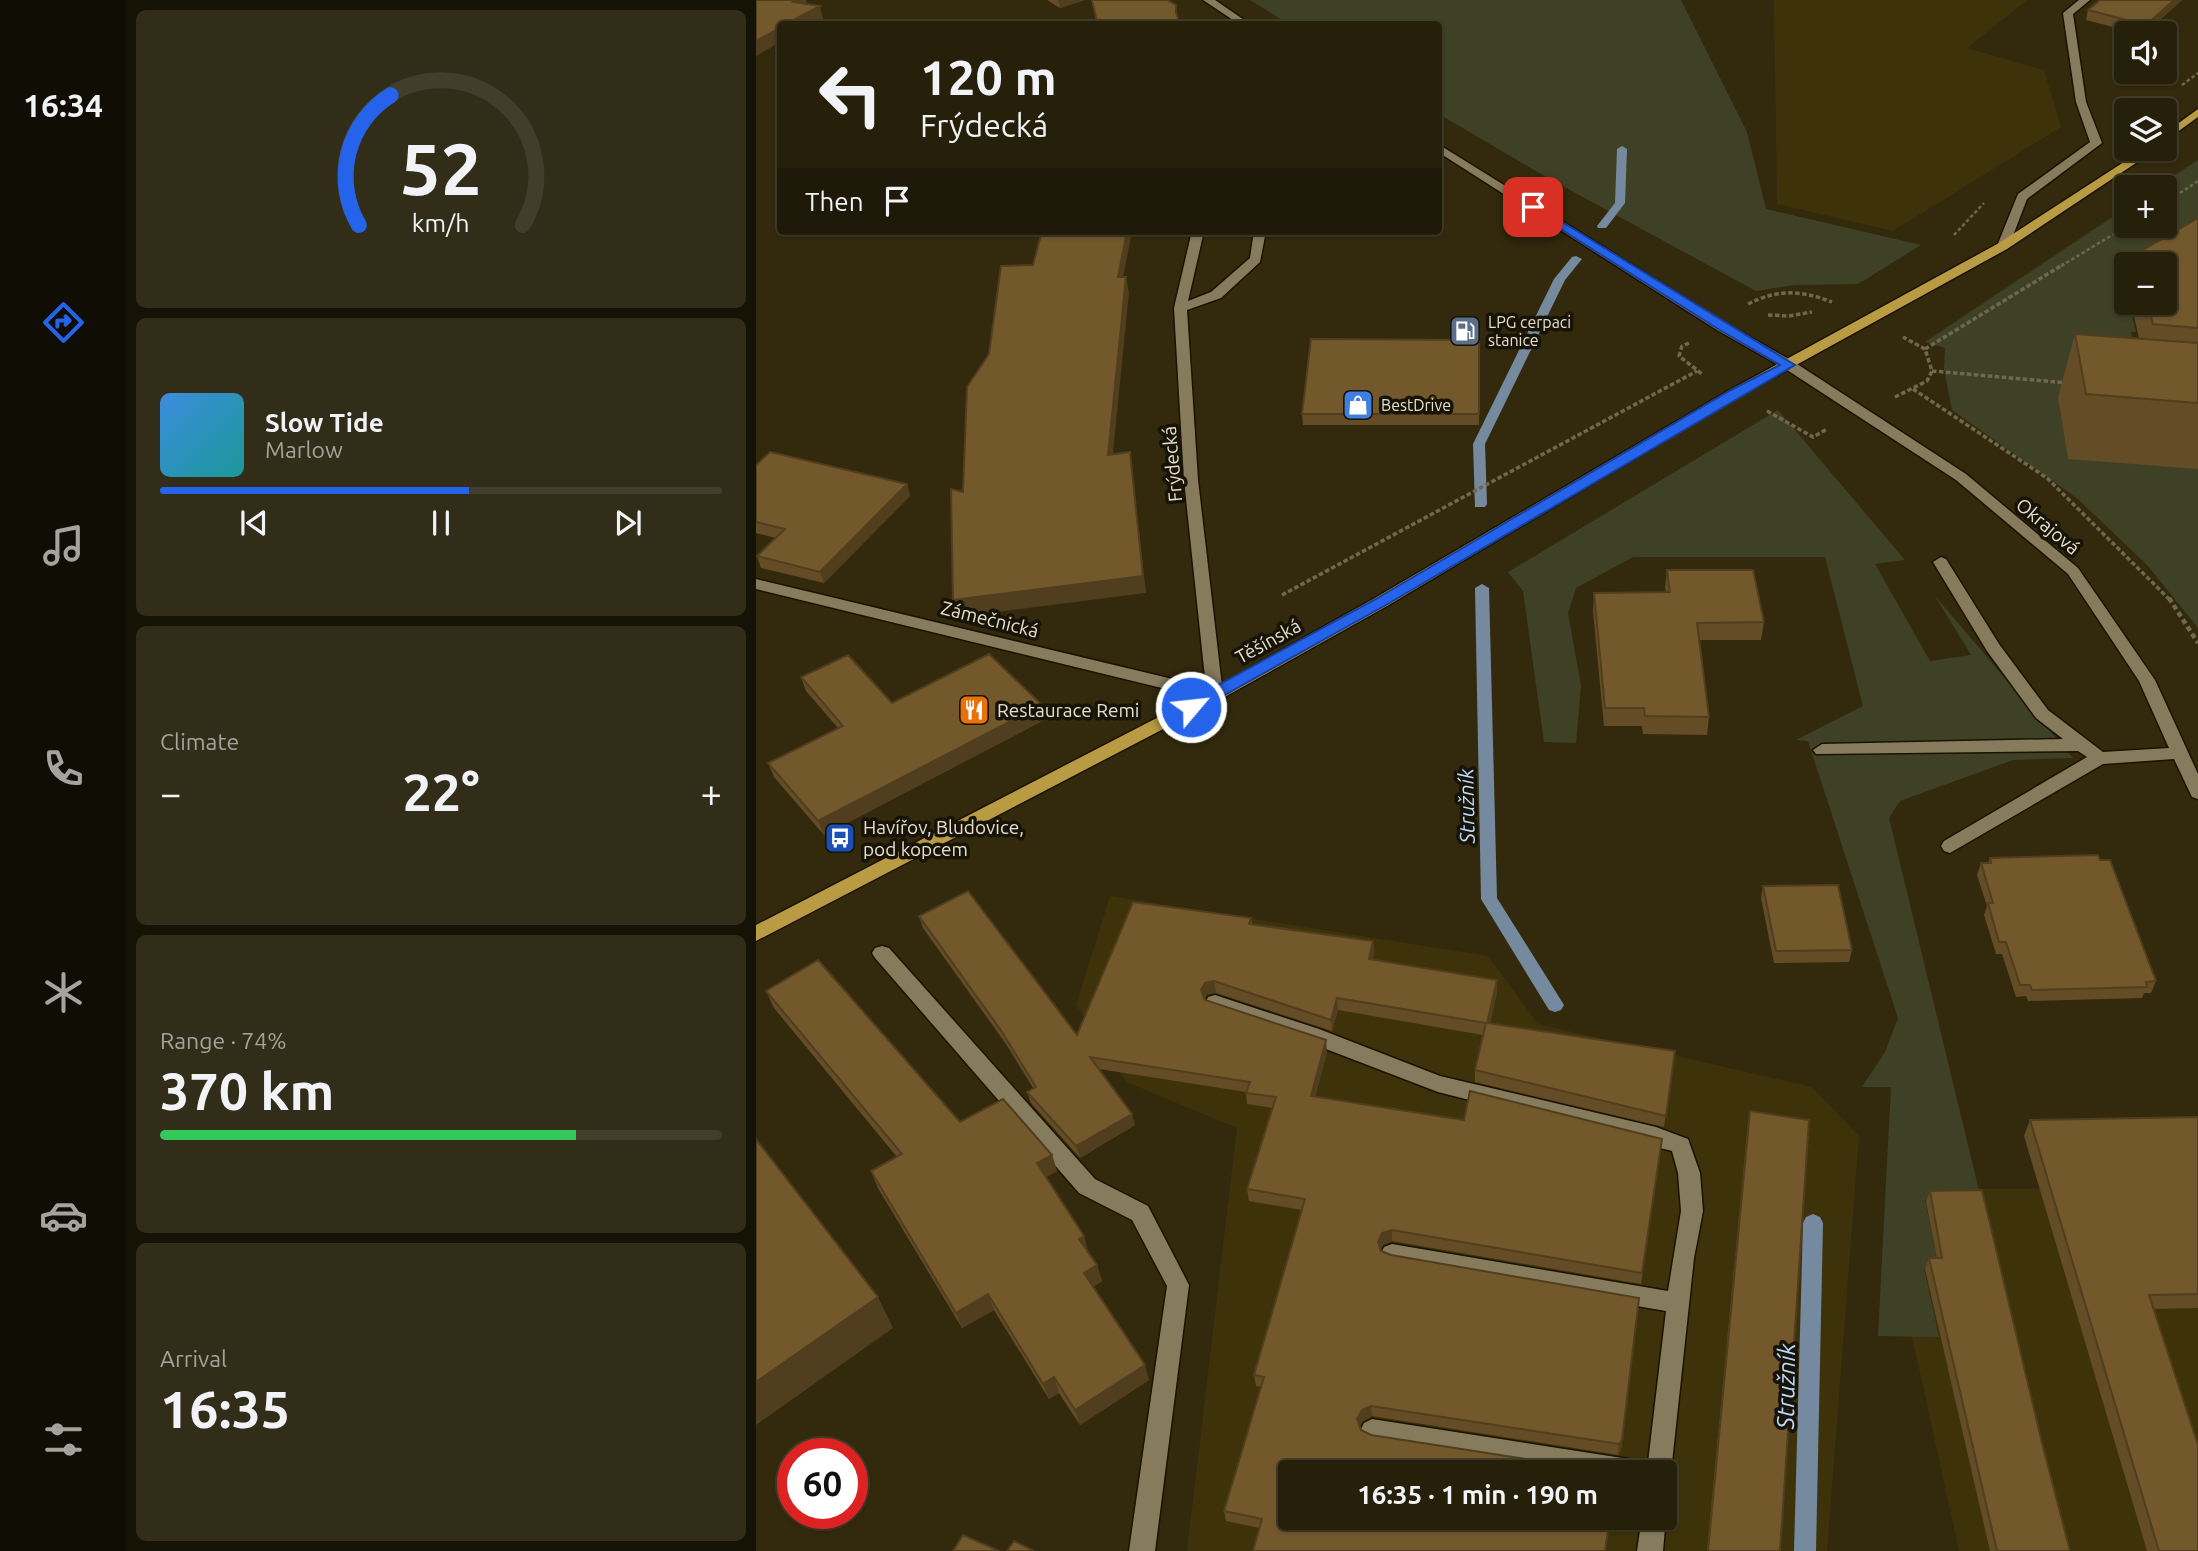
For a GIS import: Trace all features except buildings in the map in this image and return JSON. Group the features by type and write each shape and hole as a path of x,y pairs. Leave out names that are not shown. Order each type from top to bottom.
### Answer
{"main road":[{"path":"2177,129 2198,112"},
{"name":"Těšínská","path":"756,934 1215,695 1381,602 1735,393 2003,246 2133,161"}],"street":[{"path":"1208,0 1240,21"},
{"path":"2003,246 2022,197 2096,143 2081,102 2068,13 2085,0"},
{"path":"1442,150 1723,327 1789,365"},
{"name":"Frýdecká","path":"1197,235 1180,308 1191,480 1215,695"},
{"path":"1180,308 1216,295 1256,259 1259,235"},
{"name":"Okrajová","path":"1789,365 1961,477 2073,571 2147,680 2198,793"},
{"path":"1941,562 1993,647 2042,714 2099,758"},
{"name":"Zámečnická","path":"756,584 1215,695"},
{"path":"1822,750 2083,746"},
{"path":"1950,846 2099,758 2180,753"},
{"path":"882,953 1087,1185 1140,1213 1178,1285 1142,1551"},
{"path":"1215,1003 1312,1035 1438,1084 1656,1136 1681,1145 1689,1173 1692,1211 1678,1303 1660,1460"},
{"path":"1392,1254 1678,1303"},
{"path":"1372,1431 1558,1460"},
{"path":"1650,1551 1652,1530"}],"path":[{"path":"2177,195 2198,181"},
{"path":"1953,236 1989,197"},
{"path":"1926,349 2114,234"},
{"path":"1825,308 1837,304"},
{"path":"1763,315 1789,316 1813,312"},
{"path":"1282,595 1697,371"},
{"path":"1932,371 2068,383"},
{"path":"1913,389 2047,478 2169,598 2198,643"}],"shaded area":[{"path":"1774,0 2027,0 1967,48 2044,70 2061,127 1893,231 1777,204"},
{"path":"1110,896 1488,956 1538,1024 1812,1087 1859,1136 1827,1551 1187,1551 1237,1128 1126,1082 1076,1005"},
{"path":"2198,1187 2198,1551 1959,1551 1912,1336 1939,1337 1924,1267 1939,1266 1925,1200 1981,1199 1979,1189"}],"green space":[{"path":"1250,0 1681,0 1747,132 1766,209 1921,245 1858,284 1795,285 1756,291 1546,177 1442,116 1442,21 1284,21"},
{"path":"2198,160 2198,238 2177,252 2114,252 2114,315 2132,315 2136,332 2131,332 2136,354 2198,359 2198,628 2148,566 2078,499 1952,410 1944,369 1945,348 1925,342 2114,216 2114,238 2177,238 2175,175"},
{"path":"1778,410 1905,560 1875,564 1930,661 1971,655 1935,596 2073,758 2013,760 1900,801 1889,818 1981,1199 1925,1200 1939,1267 1924,1268 1939,1337 1878,1336 1891,1087 1862,1087 1885,1052 1898,1018 1808,741 1796,740 1863,706 1825,557 1633,557 1576,588 1568,613 1581,686 1576,743 1544,742 1523,591 1508,572"}],"waterway":[{"name":"Stružník","path":"1602,226 1620,203 1622,149"},
{"name":"Stružník","path":"1480,504 1479,444 1560,279 1576,259"},
{"name":"Stružník","path":"1482,588 1489,899 1555,1005"},
{"name":"Stružník","path":"1805,1551 1813,1223"}],"place":[{"name":"LPG cerpaci stanice","path":"1465,331"},
{"name":"BestDrive","path":"1358,405"},
{"name":"Restaurace Remi","path":"974,710"},
{"name":"Havířov, Bludovice, pod kopcem","path":"840,838"}],"route":[{"path":"1191,707 1381,602 1735,393 1789,365 1723,327 1533,207"}]}
